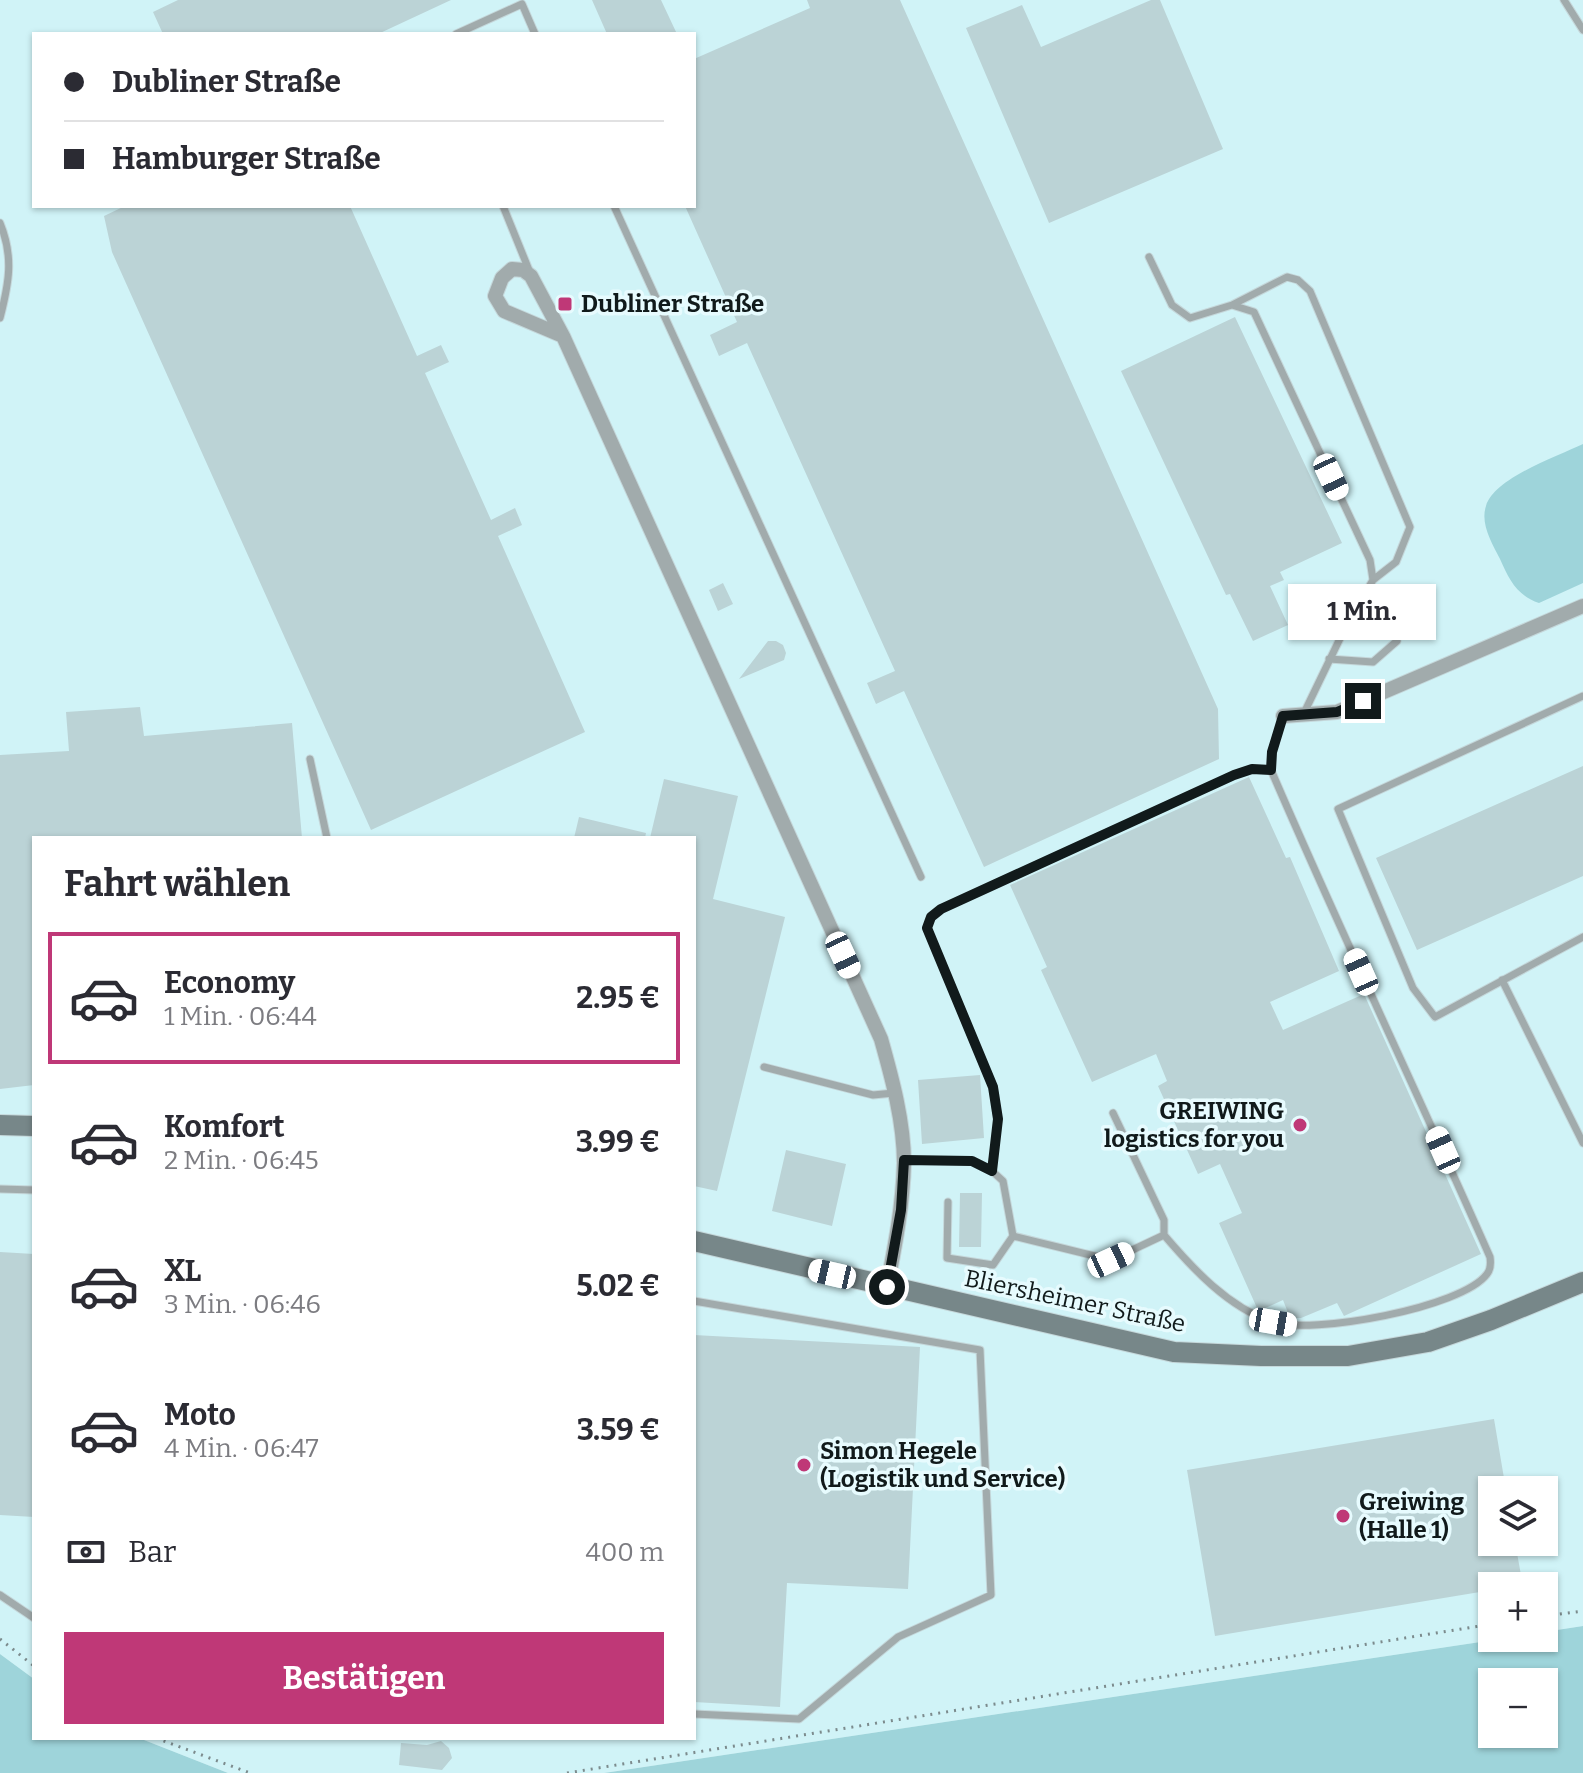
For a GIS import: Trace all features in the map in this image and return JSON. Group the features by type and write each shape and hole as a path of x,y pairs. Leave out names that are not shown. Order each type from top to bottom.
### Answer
{"street":[{"path":"563,336 504,311 497,303 496,286 512,269 523,270 531,276 563,336 881,1039 894,1093 904,1160 901,1210 887,1287"},
{"path":"1283,716 1337,712 1583,606"},
{"path":"0,1125 32,1126"},
{"name":"Bliersheimer Straße","path":"696,1241 1174,1352 1348,1356 1428,1342 1583,1282"}],"lane":[{"path":"1564,0 1583,30"},
{"path":"460,32 522,4 534,32"},
{"path":"504,208 531,276"},
{"path":"615,208 921,877"},
{"path":"0,223 7,240 10,279 0,318"},
{"path":"1149,257 1172,305 1190,318 1232,305 1287,277 1298,280 1310,291 1410,527 1396,562 1373,580 1329,659 1303,715"},
{"path":"1232,305 1254,312 1370,560 1373,580"},
{"path":"1329,659 1373,662 1397,641"},
{"path":"1583,696 1338,809 1413,988 1435,1017 1583,937"},
{"path":"1113,1113 1164,1220 1164,1235 1191,1266 1243,1309 1273,1322 1297,1327 1369,1320 1430,1303 1475,1285 1488,1273 1490,1257 1271,770 1272,752 1283,716"},
{"path":"310,759 327,836"},
{"path":"992,1171 998,1119 993,1087 927,928 931,917 941,909 1234,775 1252,769 1271,770"},
{"path":"1502,980 1583,1143"},
{"path":"764,1067 873,1095 894,1093"},
{"path":"904,1160 972,1161 992,1171 1003,1181 1013,1236 993,1265 947,1258 948,1202"},
{"path":"0,1189 32,1190"},
{"path":"1013,1236 1111,1260 1164,1235"},
{"path":"696,1301 980,1350 991,1595 898,1637 799,1719 696,1714"},
{"path":"0,1595 32,1617"}],"path":[{"path":"1558,1614 1583,1611"},
{"path":"567,1773 1478,1626"},
{"path":"0,1639 32,1664"},
{"path":"161,1740 250,1773"}],"shaded area":[{"path":"0,0 1583,0 1583,1626 1558,1630 1558,1572 1478,1572 1478,1642 604,1773 228,1773 144,1740 696,1740 696,836 32,836 32,1678 0,1654"},
{"path":"1583,444 1583,583 1539,603 1514,586 1488,533 1486,506 1491,496 1514,477"},
{"path":"1583,1626 1583,1773 604,1773 1478,1642 1478,1652 1558,1652 1558,1630"},
{"path":"0,1654 32,1678 32,1740 144,1740 228,1773 0,1773"}],"building":[{"path":"178,0 451,0 382,32 162,32 153,12"},
{"path":"592,0 661,0 676,32 606,32"},
{"path":"807,0 900,0 1218,709 1219,759 984,867 904,691 876,704 867,683 895,671 747,343 719,356 710,335 737,322 686,208 696,208 696,58 810,8"},
{"path":"1151,0 1160,0 1223,149 1049,223 966,28 1022,5 1041,47"},
{"path":"121,208 351,208 417,356 441,345 449,362 425,373 491,520 515,508 522,525 498,536 585,732 371,830 112,252 104,216"},
{"path":"1235,317 1342,543 1280,572 1284,580 1270,586 1288,625 1253,641 1230,594 1226,595 1121,371"},
{"path":"723,583 733,604 718,611 709,590"},
{"path":"768,641 783,645 786,653 784,660 739,679"},
{"path":"140,707 144,736 292,723 302,836 32,836 32,1085 0,1089 0,755 69,751 66,712"},
{"path":"1583,766 1583,876 1417,950 1376,858"},
{"path":"1249,777 1286,858 1290,857 1339,971 1270,1002 1283,1030 1364,994 1481,1254 1344,1316 1337,1303 1301,1318 1290,1318 1283,1300 1261,1310 1257,1308 1219,1223 1242,1213 1220,1164 1198,1174 1158,1086 1167,1081 1156,1054 1092,1082 1041,970 1047,967 1010,885"},
{"path":"664,779 738,796 713,899 785,917 717,1191 696,1186 696,836 650,836"},
{"path":"579,817 646,833 645,836 574,836"},
{"path":"980,1075 984,1138 922,1144 918,1080"},
{"path":"786,1150 846,1164 832,1226 772,1211"},
{"path":"960,1193 982,1193 981,1247 959,1247"},
{"path":"0,1252 32,1254 32,1517 0,1515"},
{"name":"Simon Hegele (Logistik und Service)","path":"696,1335 920,1347 908,1589 787,1583 780,1707 696,1702"},
{"name":"Greiwing (Halle 1)","path":"1494,1419 1504,1476 1478,1476 1478,1556 1518,1556 1520,1572 1478,1572 1478,1592 1215,1636 1187,1470"},
{"path":"441,1741 449,1748 452,1758 442,1770 399,1765 401,1743 427,1745"}],"place":[{"name":"Dubliner Straße","path":"565,304"},
{"name":"GREIWING logistics for you","path":"1300,1125"},
{"name":"Simon Hegele (Logistik und Service)","path":"804,1465"},
{"name":"Greiwing (Halle 1)","path":"1343,1516"}],"route":[{"path":"887,1287 901,1210 904,1160 972,1161 992,1171 995,1155 998,1119 993,1087 927,928 931,917 941,909 1234,775 1252,769 1271,770 1272,752 1283,716 1337,712 1363,701"}]}
